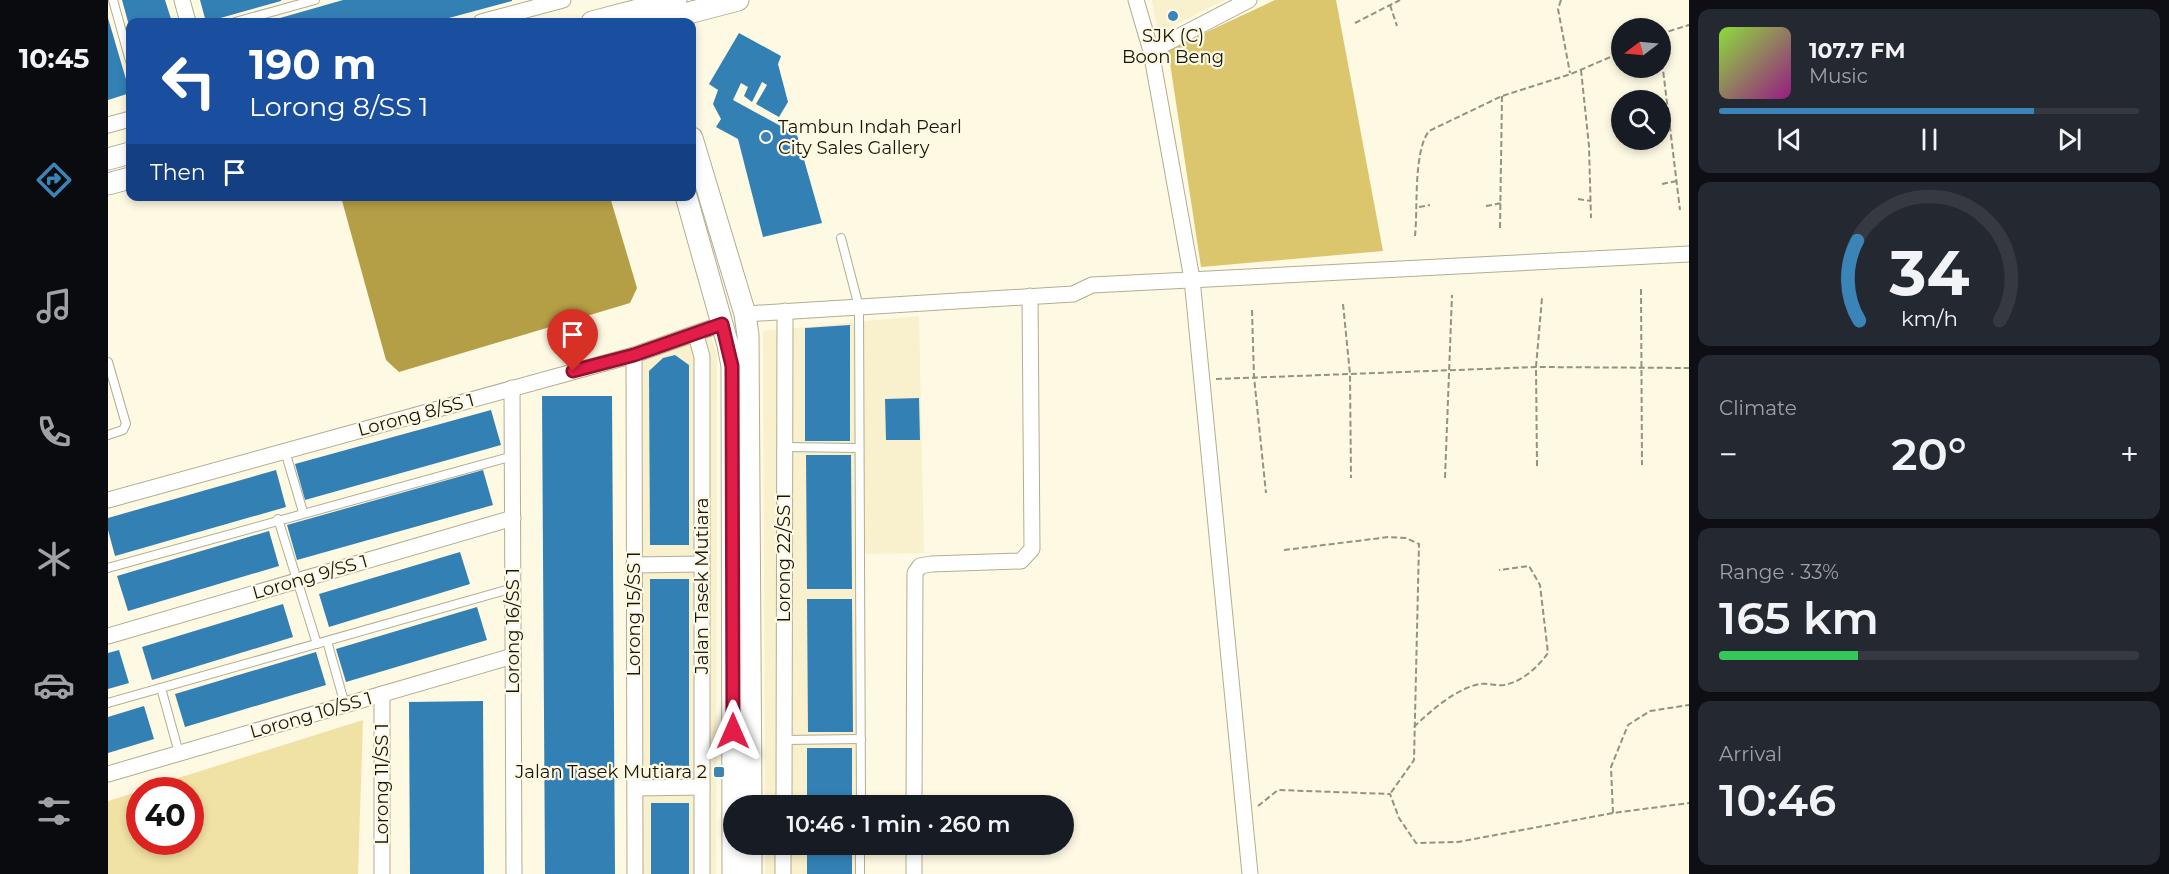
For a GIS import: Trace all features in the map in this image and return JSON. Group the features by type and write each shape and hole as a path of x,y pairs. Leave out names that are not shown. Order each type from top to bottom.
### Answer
{"street":[{"path":"182,0 187,18"},
{"path":"496,18 563,0"},
{"path":"586,18 607,0"},
{"path":"646,13 676,0"},
{"path":"616,18 646,13 697,16 738,0"},
{"path":"1136,0 1151,51 1192,279 1250,874"},
{"path":"1151,51 1249,0"},
{"path":"108,125 126,120"},
{"path":"696,151 745,314 748,335 751,795"},
{"path":"108,159 126,154"},
{"path":"108,184 126,179"},
{"path":"687,201 732,366 733,874"},
{"path":"745,314 1073,294 1092,285 1689,254"},
{"path":"914,795 915,573 920,566 931,564 1021,561 1032,549 1030,296"},
{"name":"Lorong 22/SS 1","path":"784,795 785,311"},
{"name":"Lorong 8/SS 1","path":"108,500 634,355 722,324"},
{"name":"Jalan Tasek Mutiara","path":"696,335 702,357 702,874"},
{"name":"Lorong 15/SS 1","path":"634,355 634,874"},
{"name":"Lorong 16/SS 1","path":"512,388 514,874"},
{"name":"Lorong 9/SS 1","path":"108,636 513,518"},
{"path":"634,565 702,564"},
{"name":"Lorong 10/SS 1","path":"108,774 513,656"},
{"name":"Lorong 11/SS 1","path":"381,874 382,694"},
{"path":"634,788 702,787"},
{"path":"751,855 751,874"},
{"path":"783,855 783,874"},
{"path":"914,855 914,874"}],"lane":[{"path":"113,0 126,47"},
{"path":"250,18 315,0"},
{"path":"842,238 859,307 857,448 861,795"},
{"path":"108,362 126,424 123,430 108,435"},
{"path":"784,447 857,448"},
{"path":"285,451 303,512"},
{"path":"108,568 303,512 513,456"},
{"path":"278,519 317,644"},
{"path":"108,703 513,588"},
{"path":"327,641 345,705"},
{"path":"161,688 179,753"},
{"path":"784,740 861,739"},
{"path":"860,874 861,855"}],"path":[{"path":"1355,24 1400,0"},
{"path":"1562,0 1558,9 1570,74"},
{"path":"1390,5 1397,26"},
{"path":"1671,31 1689,25"},
{"path":"1415,236 1419,207 1420,154 1429,131 1502,96 1570,74 1611,57"},
{"path":"1581,70 1589,146 1591,218"},
{"path":"1664,78 1680,210"},
{"path":"1500,228 1502,96"},
{"path":"1662,184 1677,181"},
{"path":"1578,199 1590,201"},
{"path":"1486,206 1502,203"},
{"path":"1419,207 1430,205"},
{"path":"1641,289 1642,465"},
{"path":"1445,478 1452,295"},
{"path":"1537,466 1536,366 1542,298"},
{"path":"1343,304 1350,374 1351,478"},
{"path":"1252,310 1254,377 1266,493"},
{"path":"1202,379 1536,366 1689,368"},
{"path":"1284,550 1389,537 1406,537 1419,544 1414,760 1390,794"},
{"path":"1414,727 1433,708 1464,691 1479,684 1505,685 1536,669 1548,653 1540,585 1529,566 1499,570"},
{"path":"1614,813 1611,767 1628,725 1650,711 1689,705"},
{"path":"1244,817 1278,790 1390,794"},
{"path":"1390,794 1399,818 1416,843 1458,842 1614,813 1689,803"}],"shaded area":[{"name":"SJK (C) Boon Beng","path":"1152,0 1225,0 1158,33"},
{"path":"1275,0 1336,0 1383,251 1201,267 1168,50"},
{"path":"342,201 611,201 637,288 630,303 399,372 386,360"},
{"path":"919,316 924,553 864,554 864,795 765,795 763,331"},
{"path":"704,320 717,354 716,874 643,874 641,343"},
{"path":"363,720 358,874 108,874 108,801 126,795 126,855 204,855 204,777 181,777"},
{"path":"765,855 864,855 864,874 765,874"}],"building":[{"path":"122,0 165,0 171,18 127,18"},
{"path":"200,0 281,0 220,18 205,18"},
{"path":"343,0 512,0 449,18 280,18"},
{"path":"108,18 126,79 126,94 108,100"},
{"name":"Tambun Indah Pearl City Sales Gallery","path":"739,33 781,56 778,64 788,102 779,117 756,104 767,85 762,82 752,102 744,96 748,87 741,83 733,100 797,135 822,223 763,237 738,139 716,127 721,119 713,104 718,90 709,84"},
{"path":"850,325 850,441 805,441 805,328"},
{"path":"675,355 689,365 689,545 650,545 649,371 663,358"},
{"path":"542,396 612,396 615,874 545,874"},
{"path":"919,398 920,440 886,440 885,399"},
{"path":"491,410 501,445 305,500 295,464"},
{"path":"806,455 851,455 852,589 807,589"},
{"path":"276,470 286,507 115,556 108,530 108,518"},
{"path":"483,470 493,505 297,560 287,525"},
{"path":"269,531 279,566 128,611 117,576"},
{"path":"460,552 470,584 329,627 319,594"},
{"path":"650,579 689,579 689,766 650,765"},
{"path":"807,599 852,599 853,732 808,732"},
{"path":"283,604 293,637 152,680 142,647"},
{"path":"477,607 487,640 346,682 336,649"},
{"path":"119,650 129,683 108,689 108,653"},
{"path":"316,652 326,685 185,727 175,694"},
{"path":"483,701 484,874 410,874 409,702"},
{"path":"144,706 154,739 108,753 108,717"},
{"path":"807,748 852,748 852,795 807,795"},
{"path":"651,803 689,803 689,874 651,874"},
{"path":"807,855 852,855 852,874 807,874"}],"place":[{"name":"SJK (C) Boon Beng","path":"1173,16"},
{"name":"Tambun Indah Pearl City Sales Gallery","path":"766,137"},
{"name":"Jalan Tasek Mutiara 2","path":"719,772"}],"route":[{"path":"573,371 634,355 722,324 732,366 733,731"}]}
